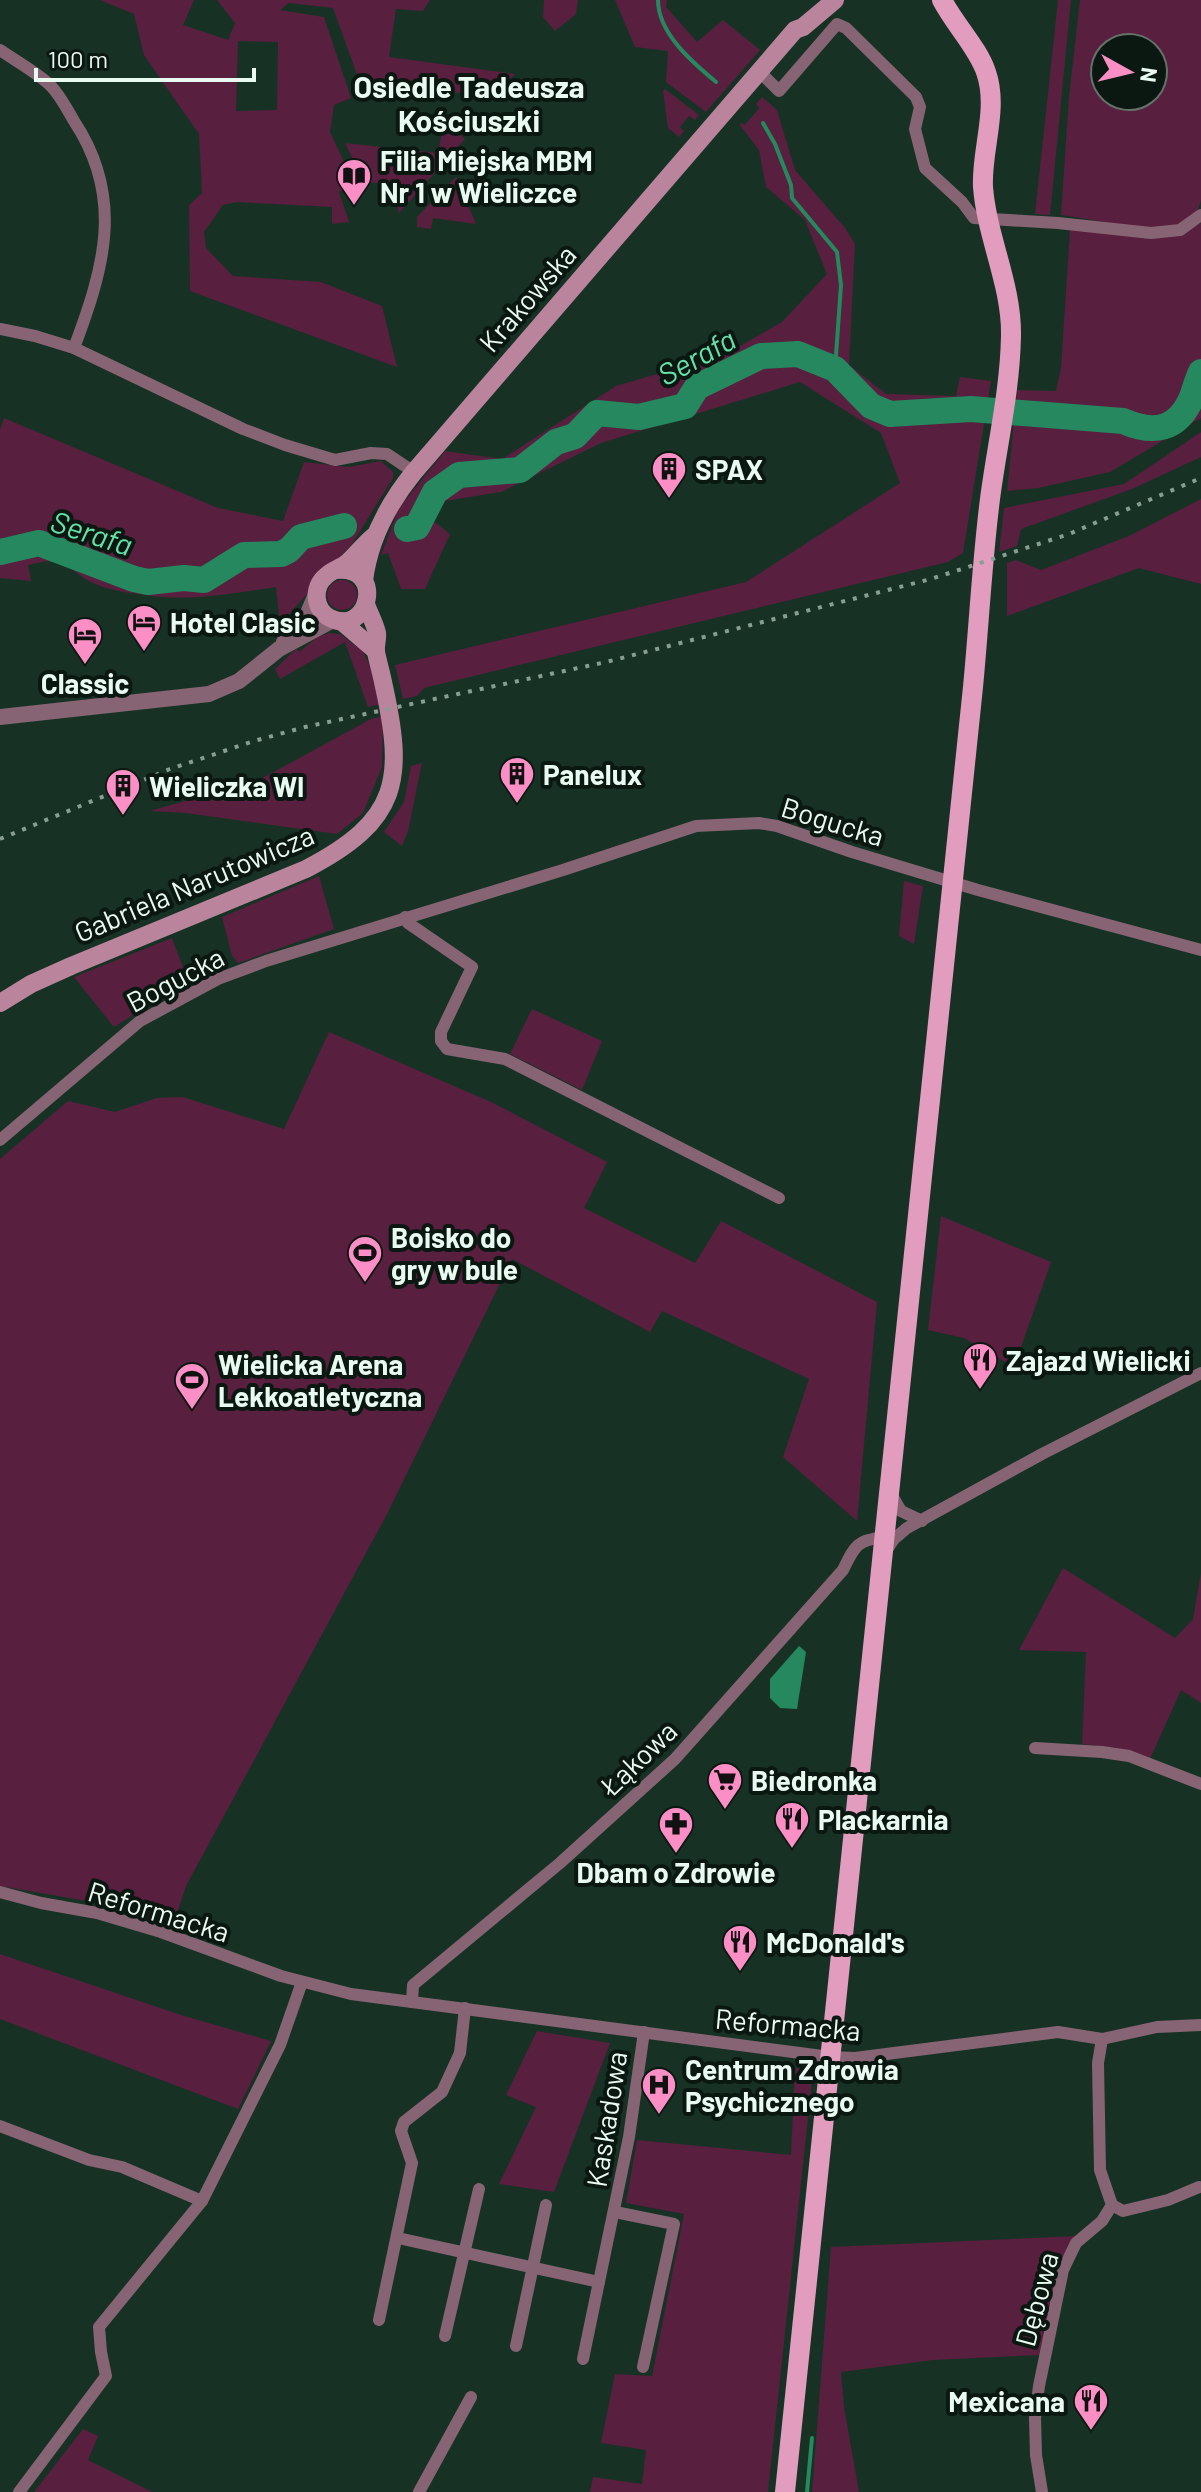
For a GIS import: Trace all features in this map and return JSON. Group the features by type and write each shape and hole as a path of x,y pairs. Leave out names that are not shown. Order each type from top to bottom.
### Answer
{"main road":[{"name":"Krakowska","path":"795,30 797,20 812,0"},
{"name":"Krakowska","path":"364,581 374,536 389,506 414,472 795,30 835,0"},
{"path":"785,2492 990,500 1011,337 1010,308 988,220 983,185 991,89 981,60 952,20 942,0"},
{"name":"Krakowska","path":"335,570 348,562 374,536"},
{"path":"335,570 351,571 364,581 366,604 377,633 376,651 321,610 316,594 322,579 335,570"},
{"path":"337,620 356,617 366,604"},
{"name":"Gabriela Narutowicza","path":"0,1003 31,984 71,966 306,869 341,851 364,833 380,812 391,786 395,757 393,724 376,651"}],"street":[{"path":"759,71 779,91 837,24 846,28 916,97 920,107 915,129 925,168 962,202 974,218 1163,233 1180,230 1201,215"},
{"path":"0,50 51,86 84,135 101,189 106,230 102,260 95,292 74,348"},
{"path":"0,329 74,348 238,427 285,445 335,460 371,453 387,454 414,472"},
{"path":"279,649 308,613 316,594"},
{"path":"0,717 209,694 239,681 279,649 337,620"},
{"name":"Bogucka","path":"0,1140 117,1039 158,1010 243,969 563,870 680,830 713,824 759,823 777,826 852,852 1201,950"},
{"path":"405,917 408,923 472,967 441,1032 441,1041 447,1049 505,1059 779,1198"},
{"path":"890,1492 901,1511 922,1521 1042,1454 1201,1373"},
{"name":"Łąkowa","path":"412,2002 413,1985 560,1863 675,1759 843,1570 864,1539 884,1547 922,1521"},
{"path":"1035,1748 1129,1756 1201,1784"},
{"name":"Reformacka","path":"0,1892 97,1913 302,1982 351,1994 830,2057 855,2058 1058,2032 1102,2039 1157,2027 1201,2025"},
{"path":"19,2492 106,2376 99,2327 202,2201 280,2045 302,1982"},
{"path":"379,2320 412,2163 401,2131 404,2122 442,2092 460,2053 465,2008"},
{"name":"Kaskadowa","path":"583,2359 615,2212 644,2032"},
{"path":"1102,2039 1098,2063 1100,2170 1112,2205 1123,2211 1168,2200 1199,2187"},
{"path":"0,2126 89,2160 122,2167 202,2201"},
{"path":"445,2336 479,2189"},
{"name":"Kaskadowa","path":"516,2346 546,2205"},
{"name":"Dębowa","path":"1042,2492 1036,2455 1035,2418 1063,2270 1076,2243 1102,2221 1112,2205"},
{"name":"Kaskadowa","path":"615,2212 674,2224 643,2367"},
{"path":"398,2238 599,2282"},
{"path":"419,2492 471,2397"}],"shaded area":[{"path":"100,0 194,0 183,25 228,40 235,23 217,0 430,0 423,11 396,9 389,57 515,74 493,97 359,80 333,8 289,3 280,10 324,17 351,98 334,105 330,132 354,183 339,192 349,222 332,224 332,207 237,202 223,205 204,232 206,248 233,276 321,282 382,306 397,367 190,291 189,205 202,193 199,134 144,55 134,14","holes":["238,41 278,42 277,110 236,111"]},
{"path":"544,0 578,0 576,14 555,31 543,17"},
{"path":"615,0 667,0 666,7 697,42 723,20 760,50 706,112 666,82 668,51 635,47"},
{"path":"1058,0 1071,0 1050,215 1035,214"},
{"path":"1080,0 1201,0 1201,200 1193,217 1181,226 1164,228 1061,215 1069,97"},
{"path":"665,89 699,115 695,120 689,116 680,127 684,131 679,137 668,128"},
{"path":"762,97 777,110 795,170 855,244 849,365 886,394 956,396 960,377 991,381 963,553 948,562 424,688 417,696 403,699 395,665 746,582 900,483 881,433 800,382 601,443 501,492 445,501 433,521 450,534 425,589 401,589 388,553 381,555 399,508 445,451 502,459 616,386 726,354 782,322 827,274 805,220 766,187 759,150 739,124 745,125 759,108 756,104"},
{"path":"444,121 465,139 399,213 390,184 364,182 345,143 438,153"},
{"path":"456,177 476,224 433,218 431,229 417,227 417,217"},
{"path":"1201,223 1201,418 1110,472 1038,488 1007,491 1017,390 1056,391 1061,368 1070,230 1184,233"},
{"path":"4,418 218,508 283,521 304,462 349,467 381,461 393,472 393,478 352,544 280,624 276,587 199,597 152,596 105,588 63,564 50,561 28,565 31,581 0,578 0,430"},
{"path":"1201,432 1201,457 1132,489 1021,529 1017,546 999,552 1004,508 1124,484"},
{"path":"1201,499 1201,584 1139,568 1007,616 1007,563 1016,560 1041,570 1129,536"},
{"path":"342,580 352,585 357,595 352,605 342,610 332,605 327,595 332,585"},
{"path":"329,633 340,634 357,647 360,645 381,704 368,707 345,642 280,679 275,669 296,649 299,652 318,637"},
{"path":"383,716 382,767 363,813 337,834 186,813 150,811 259,780 371,719"},
{"path":"422,763 402,846 384,832 404,802 411,766"},
{"path":"319,876 334,929 238,963 232,956 222,917"},
{"path":"904,881 923,886 914,944 899,936"},
{"path":"172,938 188,981 114,1027 74,977"},
{"path":"532,1009 602,1041 582,1090 510,1054"},
{"path":"329,1032 491,1102 607,1162 584,1208 695,1263 721,1221 877,1302 857,1521 783,1457 809,1379 662,1311 650,1332 512,1259 387,1514 186,1886 172,1928 116,1906 0,1886 0,1159 68,1101 115,1112 157,1098 183,1097 284,1129"},
{"path":"941,1216 1051,1262 1014,1367 964,1338 928,1330"},
{"path":"1063,1568 1175,1638 1193,1619 1201,1573 1201,1703 1181,1690 1150,1759 1116,1748 1082,1744 1086,1652 1019,1650"},
{"path":"799,1646 806,1652 797,1709 780,1708 770,1698 770,1679"},
{"path":"0,1954 181,2015 271,2041 238,2109 0,2019"},
{"path":"537,2031 610,2043 554,2192 499,2184 536,2107 506,2095"},
{"path":"795,2068 813,2071 768,2492 590,2492 593,2477 642,2484 646,2450 601,2443 615,2374 652,2376 684,2214 626,2203 637,2140 791,2155"},
{"path":"1077,2236 1040,2355 933,2360 841,2372 859,2492 812,2492 831,2247"},
{"path":"83,2429 98,2436 88,2460 152,2492 34,2492"}],"waterway":[{"path":"658,0 670,35 687,56 716,82"},
{"path":"763,123 791,185 792,198 837,252 841,285 835,369"},
{"name":"Serafa","path":"407,529 417,527 435,492 459,475 520,470 556,442 575,436 597,413 639,417 685,406 697,387 761,356 798,354 835,369 871,406 890,414 971,409 1123,421 1144,428 1164,427 1180,417 1192,397 1201,372"},
{"name":"Serafa","path":"0,552 39,543 134,579 148,582 184,578 204,580 244,555 281,554 301,537 344,526"},
{"path":"807,2492 812,2438"}],"railway":[{"path":"0,839 170,769 254,741 305,727 606,662 931,579 1069,534 1201,478"}],"place":[{"name":"Filia Miejska MBM Nr 1 w Wieliczce","path":"354,207"},
{"name":"SPAX","path":"669,500"},
{"name":"Hotel Clasic","path":"144,653"},
{"name":"Classic","path":"85,666"},
{"name":"Panelux","path":"517,805"},
{"name":"Wieliczka Wl","path":"123,817"},
{"name":"Boisko do gry w bule","path":"365,1284"},
{"name":"Zajazd Wielicki","path":"980,1391"},
{"name":"Wielicka Arena Lekkoatletyczna","path":"192,1411"},
{"name":"Biedronka","path":"725,1811"},
{"name":"Plackarnia","path":"792,1850"},
{"name":"Dbam o Zdrowie","path":"676,1855"},
{"name":"McDonald's","path":"740,1973"},
{"name":"Centrum Zdrowia Psychicznego","path":"659,2116"},
{"name":"Mexicana","path":"1091,2432"}],"district":[{"name":"Osiedle Tadeusza Kościuszki","path":"469,103"}]}
